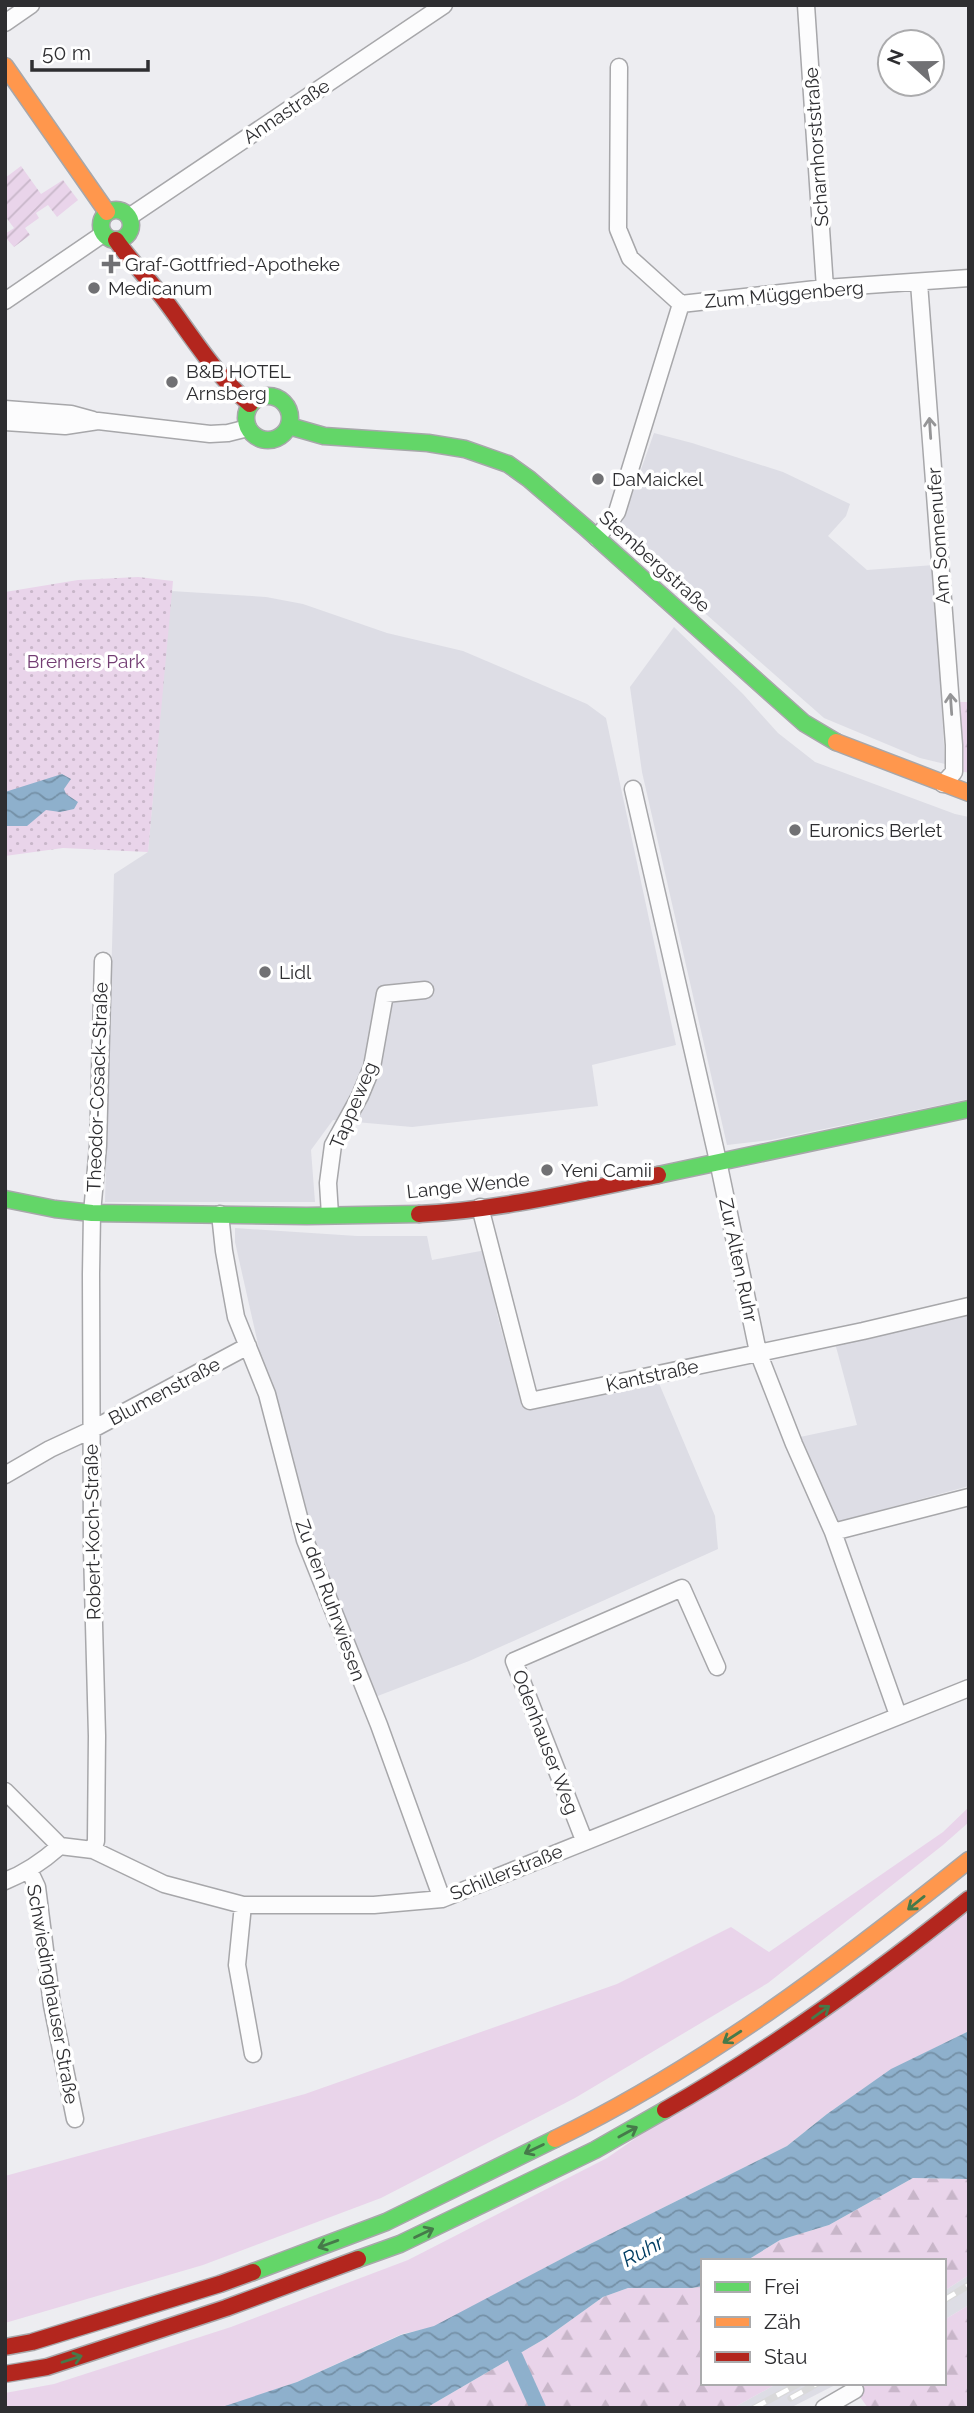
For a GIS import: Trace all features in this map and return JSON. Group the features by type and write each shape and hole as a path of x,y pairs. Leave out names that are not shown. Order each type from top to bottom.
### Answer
{"main road":[{"path":"5,66 107,212"},
{"path":"119,231 101,219 107,212 120,209 119,231 128,258 154,285 215,373 250,404"},
{"path":"267,396 282,400 290,411 289,426 283,435 272,440 260,439 248,428 246,417 250,404 267,396"},
{"name":"Stembergstraße","path":"289,426 324,436 420,442 466,449 508,464 597,538 812,728 831,740 969,793"},
{"name":"Lange Wende","path":"5,1199 92,1213 439,1213 589,1189 969,1109"},
{"path":"5,2347 32,2342 220,2284 386,2222 582,2126 682,2068 775,2008 879,1932 969,1860"},
{"path":"5,2374 47,2367 226,2308 400,2244 595,2150 701,2090 805,2023 893,1960 969,1899"}],"street":[{"path":"5,23 31,5"},
{"name":"Annastraße","path":"5,301 119,231 444,5"},
{"name":"Scharnhorststraße","path":"806,5 825,288"},
{"path":"619,67 618,229 630,258 681,304"},
{"name":"Zum Müggenberg","path":"597,538 617,512 681,304 825,288 969,278"},
{"name":"Am Sonnenufer","path":"919,283 954,745 954,772 943,784"},
{"path":"5,409 71,414 98,421 210,434 248,428"},
{"path":"5,422 65,426 98,421"},
{"name":"Zur Alten Ruhr","path":"633,789 718,1161 758,1352 794,1444 833,1532 898,1715"},
{"name":"Theodor-Cosack-Straße","path":"92,1213 98,1146 103,961"},
{"name":"Tappeweg","path":"330,1215 328,1183 333,1145 360,1096 372,1067 385,994 425,990"},
{"name":"Kantstraße","path":"480,1207 530,1401 969,1306"},
{"name":"Robert-Koch-Straße","path":"92,1213 91,1430 97,1763 96,1841 93,1850"},
{"name":"Zu den Ruhrwiesen","path":"219,1214 236,1317 267,1394 305,1540 379,1726 442,1899"},
{"name":"Blumenstraße","path":"5,1475 248,1346"},
{"path":"833,1532 969,1497"},
{"name":"Odenhauser Weg","path":"584,1840 514,1661 682,1588 717,1667"},
{"name":"Schillerstraße","path":"60,1846 93,1850 164,1884 243,1905 374,1905 442,1899 969,1688"},
{"path":"5,1791 60,1846 29,1870 5,1881"},
{"name":"Schwiedinghauser Straße","path":"29,1870 37,1887 52,2005 75,2119"},
{"path":"243,1905 237,1965 253,2054"},
{"path":"824,2408 855,2390"}],"shaded area":[{"path":"654,433 783,472 850,504 846,516 828,536 867,570 934,565 945,764 920,758 824,718 615,534"},
{"path":"171,591 266,597 303,604 387,633 463,651 587,704 606,718 676,1045 592,1065 598,1106 412,1127 333,1120 311,1150 315,1202 105,1202 114,874 148,852"},
{"path":"674,627 743,694 778,733 815,762 969,817 969,1099 771,1140 727,1145 642,772 630,687"},
{"path":"235,1228 357,1236 427,1236 432,1260 486,1250 497,1314 522,1406 530,1410 658,1381 715,1516 718,1549 469,1661 375,1697 314,1539 282,1420 260,1353 235,1242"},
{"path":"969,1314 969,1486 837,1522 800,1437 857,1425 835,1343"},
{"path":"969,2275 969,2305 946,2319 946,2290"},
{"path":"774,2385 835,2385 790,2408 733,2408"}],"green space":[{"path":"21,166 41,194 63,180 78,200 57,217 48,205 36,213 39,218 25,228 30,235 14,247 5,237 5,234 14,228 5,216 5,178"},
{"name":"Bremers Park","path":"138,577 173,581 148,852 63,848 5,856 5,592 78,580"},
{"path":"957,702 969,702 969,773 957,770"},
{"path":"969,1807 969,1822 943,1845 768,1983 575,2098 381,2198 203,2265 5,2323 5,2176 305,2094 617,1984 731,1927 769,1952 943,1832"},
{"path":"969,1908 969,2031 892,2069 827,2114 787,2146 584,2247 434,2327 402,2334 297,2382 223,2408 5,2408 5,2393 54,2384 231,2327 408,2260 607,2158"},
{"path":"913,2178 969,2179 969,2275 946,2290 946,2259 749,2259 780,2240 829,2225"},
{"path":"701,2286 701,2385 774,2385 733,2408 426,2408 546,2338 603,2297 628,2288"},
{"path":"969,2305 969,2408 868,2408 854,2385 946,2385 946,2319"}],"water":[{"path":"62,774 71,779 64,789 66,794 78,802 74,809 60,812 46,810 27,826 5,826 5,792"},
{"name":"Ruhr","path":"969,2031 969,2179 913,2178 829,2225 780,2240 749,2259 701,2259 701,2286 628,2288 603,2297 546,2338 426,2408 219,2408 297,2382 401,2335 434,2326 584,2247 787,2146 891,2069"}],"waterway":[{"path":"515,2357 538,2408"}],"railway":[{"path":"946,2299 969,2285"},
{"path":"754,2408 796,2385"},
{"path":"791,2398 814,2385"}],"traffic: fast":[{"path":"116,210 127,214 131,225 127,236 116,240 105,236 101,225 105,214 116,210"},
{"path":"268,396 277,397 284,402 289,409 290,418 289,427 284,434 277,439 268,440 259,439 252,434 247,427 246,418 247,409 252,402 259,397 268,396"},
{"path":"289,426 324,436 428,443 465,449 508,464 586,528 804,723 836,742"},
{"path":"658,1175 969,1109"},
{"path":"5,1199 92,1213 307,1216 419,1214"},
{"path":"358,2259 400,2244 595,2150 665,2110"},
{"path":"253,2272 386,2222 555,2139"}],"traffic: slow":[{"path":"5,66 107,212"},
{"path":"836,742 969,793"},
{"path":"555,2139 665,2079 770,2011 871,1937 969,1860"}],"traffic: jam":[{"path":"116,240 214,367 250,404"},
{"path":"419,1214 509,1204 658,1175"},
{"path":"665,2110 745,2062 821,2010 969,1899"},
{"path":"5,2374 47,2367 226,2308 358,2259"},
{"path":"5,2347 32,2342 253,2272"}],"place":[{"name":"Graf-Gottfried-Apotheke","path":"111,264"},
{"name":"Medicanum","path":"94,288"},
{"name":"B&B HOTEL Arnsberg","path":"172,382"},
{"name":"DaMaickel","path":"598,479"},
{"name":"Euronics Berlet","path":"795,830"},
{"name":"Lidl","path":"265,972"},
{"name":"Yeni Camii","path":"547,1170"}]}
